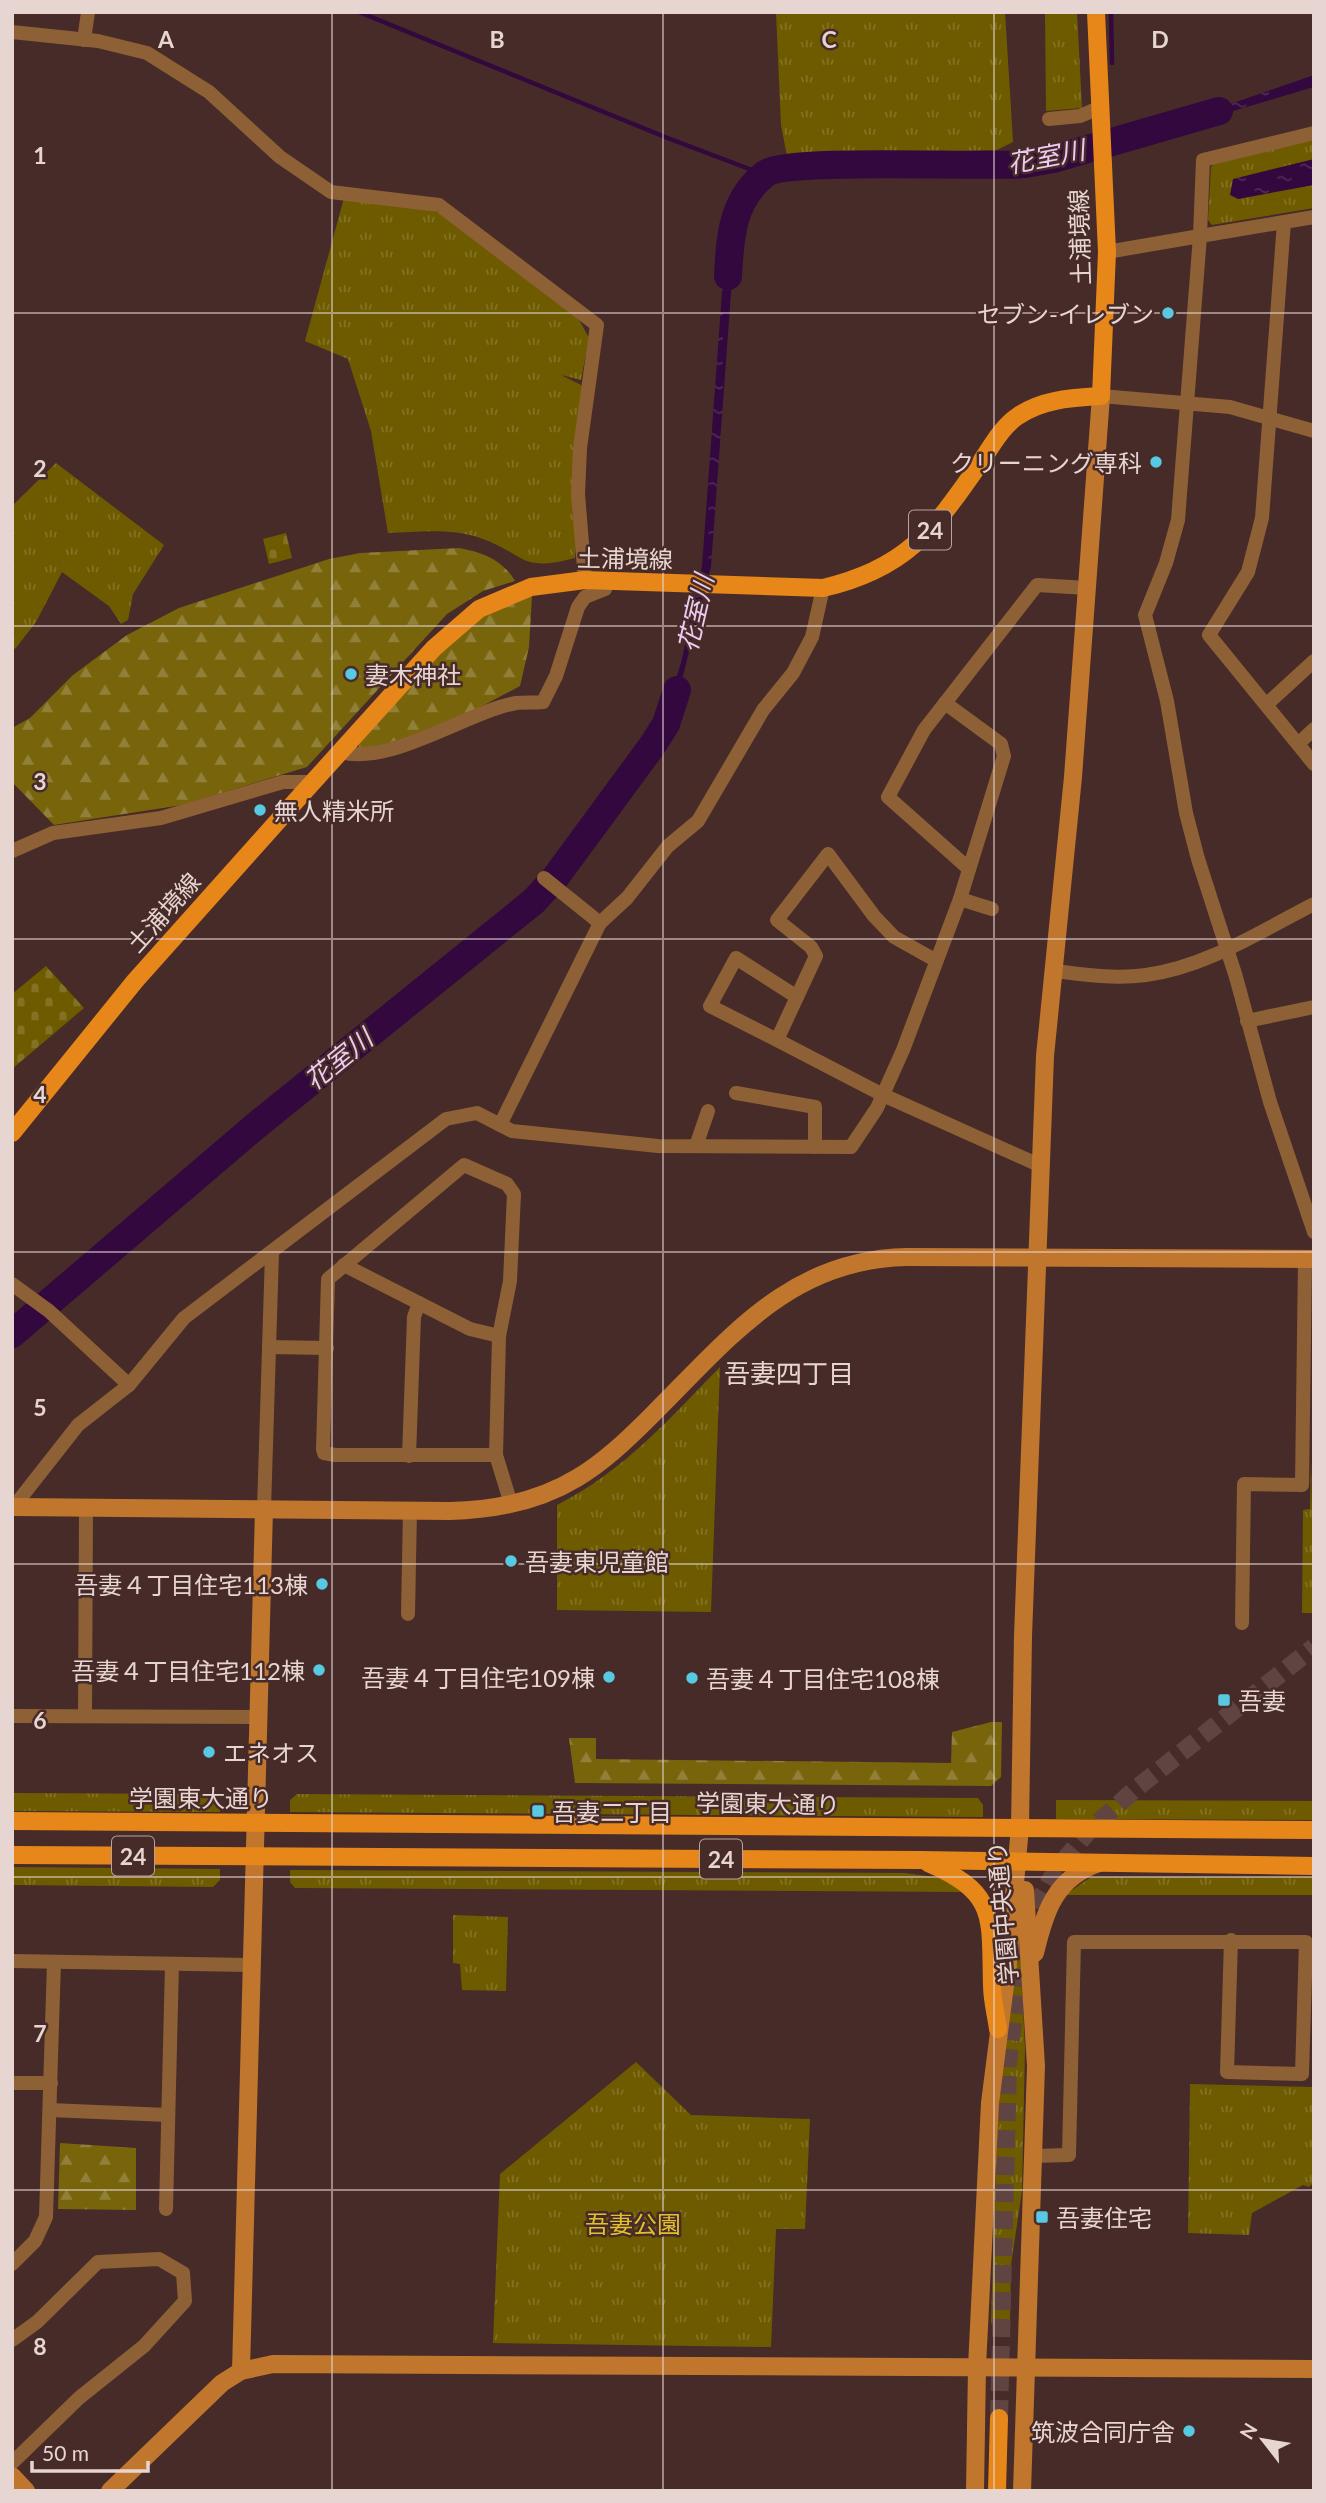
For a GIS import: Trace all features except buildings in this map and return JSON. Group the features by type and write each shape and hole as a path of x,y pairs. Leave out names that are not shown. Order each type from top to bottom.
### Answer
{"main road":[{"name":"土浦境線","path":"12,1133 135,981 312,782 458,624 480,609 531,587 585,580 823,587 872,573 917,543 942,515 1016,417 1057,400 1101,397 1107,252 1101,174 1096,12"},
{"name":"学園東大通り","path":"12,1821 1314,1830"},
{"name":"24","path":"12,1855 921,1860 1314,1866"},
{"path":"921,1860 943,1870 977,1893 991,1920 992,1989 998,2029"},
{"path":"997,2491 999,2418"}],"street":[{"path":"84,40 88,12"},
{"path":"12,32 84,40 147,53 209,92 280,157 331,192 439,205 597,324 580,448 578,494 585,580"},
{"path":"1049,118 1099,113"},
{"path":"1314,133 1203,160 1200,236 1178,520 1166,563 1145,615 1167,701 1186,813 1247,1021 1314,1232"},
{"path":"1107,252 1314,217"},
{"path":"1284,222 1262,518 1256,547 1236,595 1209,635 1314,764"},
{"path":"1101,397 1230,407 1270,416 1314,431"},
{"name":"学園中央通り","path":"1022,2491 1036,2066 1032,1967 1024,1910 1020,1827 1039,1165 1045,1056 1055,971 1101,397"},
{"path":"341,752 363,755 449,730 505,706 543,702 556,676 578,607 585,597 606,589 605,581"},
{"path":"968,868 888,797 924,730 1037,585 1087,588"},
{"path":"500,1125 600,923 627,898 668,846 698,821 763,710 799,661 812,637 823,587"},
{"path":"1267,704 1314,661"},
{"path":"14,1508 78,1425 129,1385 184,1318 272,1253 407,1145 446,1119 477,1113 518,1132 658,1146 851,1147 883,1096 960,899 1005,750 1001,744 945,703"},
{"path":"1299,743 1314,729"},
{"path":"12,851 53,833 161,818 283,782 312,782"},
{"path":"777,1040 816,956 811,947 777,920 828,854 874,916 894,937 935,960"},
{"path":"544,878 600,923"},
{"path":"960,899 992,909"},
{"path":"1055,971 1098,976 1145,975 1170,971 1227,948 1314,904"},
{"path":"797,997 736,958 710,1006 883,1096 1039,1165"},
{"path":"1247,1021 1314,1007"},
{"path":"736,1093 816,1107 815,1147"},
{"path":"696,1146 708,1111"},
{"path":"496,1455 409,1456 324,1452 327,1283 332,1274 462,1166 507,1184 514,1194 510,1281 499,1336 496,1455 512,1504"},
{"path":"241,2371 250,1965 272,1253"},
{"path":"14,1508 466,1510 512,1504 551,1491 598,1464 628,1439 761,1308 816,1275 852,1262 881,1258 1309,1259 1302,1485 1244,1484 1242,1623"},
{"path":"344,1265 470,1329 499,1336"},
{"path":"12,1284 43,1306 129,1385"},
{"path":"409,1456 414,1317 419,1303"},
{"path":"269,1347 327,1348"},
{"path":"85,1716 86,1508"},
{"path":"408,1614 410,1510"},
{"path":"12,1716 258,1717"},
{"name":"学園中央通り","path":"975,2491 976,2367 990,2103 1020,1861"},
{"path":"1032,1967 1044,1914 1056,1891 1081,1869 1100,1863"},
{"path":"1033,2156 1069,2155 1074,1942 1231,1940 1306,1942 1302,2074 1227,2073 1231,1940"},
{"path":"12,1961 250,1965"},
{"path":"12,2264 35,2241 46,2217 54,1962"},
{"path":"166,2209 172,1964"},
{"path":"12,2083 51,2083"},
{"path":"50,2109 168,2115"},
{"path":"12,2340 37,2322 98,2262 159,2259 183,2273 185,2301 144,2346 79,2398 12,2463"},
{"path":"110,2491 222,2383 241,2371 286,2363 1314,2369"},
{"path":"12,2476 26,2491"}],"green space":[{"path":"776,12 1005,12 1013,142 997,150 787,156 781,125"},
{"path":"1045,12 1077,12 1082,108 1046,111"},
{"path":"1314,137 1314,208 1212,225 1208,220 1211,167 1216,161"},
{"path":"344,198 430,209 447,217 577,316 589,338 581,380 561,375 583,386 575,558 556,562 532,562 469,535 434,531 388,533 371,431 348,359 305,341"},
{"path":"56,463 164,545 133,594 128,620 121,624 109,606 62,572 36,622 15,649 12,645 12,506"},
{"path":"286,533 292,558 269,564 263,539"},
{"path":"459,548 498,562 515,581 483,591 447,614 307,767 182,805 54,825 12,782 12,728 30,718 73,675 127,635 179,608 329,559 360,553"},
{"path":"532,596 529,647 520,686 445,726 362,751 358,748 362,738 456,637 488,614"},
{"path":"46,966 84,1008 12,1069 12,994"},
{"path":"720,1367 711,1612 557,1610 557,1505 604,1476 624,1460"},
{"path":"1311,1459 1314,1613 1302,1613 1303,1510 1310,1509"},
{"path":"991,1722 1002,1722 1001,1777 991,1786 575,1783 569,1738 596,1738 596,1759 951,1763 952,1732"},
{"path":"12,1793 210,1794 220,1801 220,1812 12,1811"},
{"path":"297,1794 978,1798 983,1805 983,1817 290,1812 290,1800"},
{"path":"1056,1800 1314,1801 1314,1820 1056,1819"},
{"path":"12,1867 220,1869 220,1880 213,1887 12,1885"},
{"path":"290,1870 904,1873 942,1878 964,1892 295,1888 290,1882"},
{"path":"1091,1877 1314,1877 1314,1895 1065,1895"},
{"path":"453,1915 508,1917 506,1991 462,1990 460,1964 453,1963"},
{"path":"1017,1941 1020,1942 1025,2049 1022,2191 1011,2265 1010,2323 1007,2333 995,2333 991,2322 998,2096"},
{"name":"吾妻公園","path":"636,2062 691,2115 810,2119 805,2229 776,2229 771,2347 493,2343 500,2174"},
{"path":"1190,2084 1314,2087 1314,2182 1309,2187 1303,2185 1252,2213 1249,2235 1188,2233"},
{"path":"60,2143 136,2148 136,2210 58,2209"}],"water":[{"path":"1314,75 1314,87 1054,164 984,172 984,160 1024,159 1070,149 1110,146"},
{"path":"1314,159 1314,185 1238,199 1230,195 1233,179"},
{"path":"726,237 735,238 711,567 670,726 661,723 681,663 702,566"}],"waterway":[{"path":"359,12 665,137 752,170 767,172"},
{"path":"1111,12 1112,63"},
{"name":"花室川","path":"728,276 732,233 739,207 754,184 765,174 781,169 846,164 1025,164 1053,159 1219,111"},
{"name":"花室川","path":"12,1334 258,1124 534,901 555,878 652,746 666,724 677,690"}],"tunnel":[{"path":"999,2418 1008,2063 1021,1952 1037,1904 1056,1870 1087,1833 1133,1791 1314,1647"}],"place":[{"name":"セブン-イレブン","path":"1168,313"},
{"name":"クリーニング専科","path":"1156,462"},
{"name":"妻木神社","path":"351,674"},
{"name":"無人精米所","path":"260,810"},
{"name":"吾妻東児童館","path":"511,1561"},
{"name":"吾妻４丁目住宅113棟","path":"322,1584"},
{"name":"吾妻４丁目住宅112棟","path":"319,1670"},
{"name":"吾妻４丁目住宅109棟","path":"609,1677"},
{"name":"吾妻４丁目住宅108棟","path":"692,1678"},
{"name":"吾妻","path":"1224,1700"},
{"name":"エネオス","path":"209,1752"},
{"name":"吾妻二丁目","path":"538,1811"},
{"name":"吾妻住宅","path":"1042,2217"},
{"name":"筑波合同庁舎","path":"1189,2431"}],"district":[{"name":"吾妻四丁目","path":"789,1373"}]}
